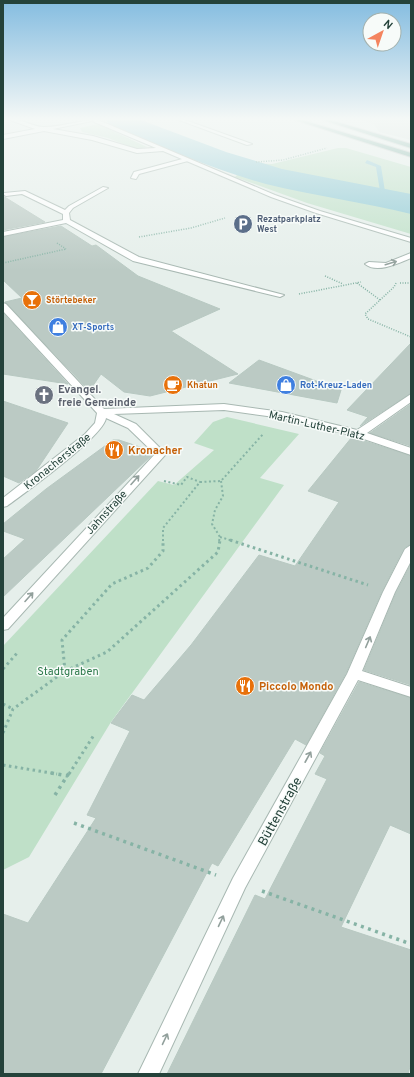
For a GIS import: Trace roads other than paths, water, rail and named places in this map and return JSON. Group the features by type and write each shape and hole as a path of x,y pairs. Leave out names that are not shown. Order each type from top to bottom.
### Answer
{"street":[{"path":"134,178 136,173 147,170"},
{"path":"211,170 273,196 318,212 411,240"},
{"path":"67,217 71,207 105,188"},
{"path":"6,194 24,192 67,217 105,242 136,259 280,295"},
{"path":"3,234 67,217"},
{"path":"370,264 387,265 411,255"},
{"path":"3,306 102,412"},
{"path":"359,434 411,397"},
{"name":"Martin-Luther-Platz","path":"102,412 224,407 282,415 359,434 411,452"},
{"name":"Kronacherstraße","path":"3,504 89,436 100,424 102,412"},
{"name":"Jahnstraße","path":"3,626 161,454 132,426 102,412"},
{"name":"Büttenstraße","path":"148,1074 238,883 354,674 389,592 411,549"},
{"path":"354,674 411,692"}],"waterway":[{"path":"254,170 276,177 378,196 411,204"},
{"path":"379,170 384,197"}],"place":[{"name":"Rezatparkplatz West","path":"243,224"},
{"name":"Störtebeker","path":"32,300"},
{"name":"XT-Sports","path":"58,327"},
{"name":"Khatun","path":"173,385"},
{"name":"Rot-Kreuz-Laden","path":"286,385"},
{"name":"Evangel. freie Gemeinde","path":"44,395"},
{"name":"Kronacher","path":"114,450"},
{"name":"Piccolo Mondo","path":"245,686"}],"park label":[{"name":"Stadtgraben","path":"68,671"}]}
